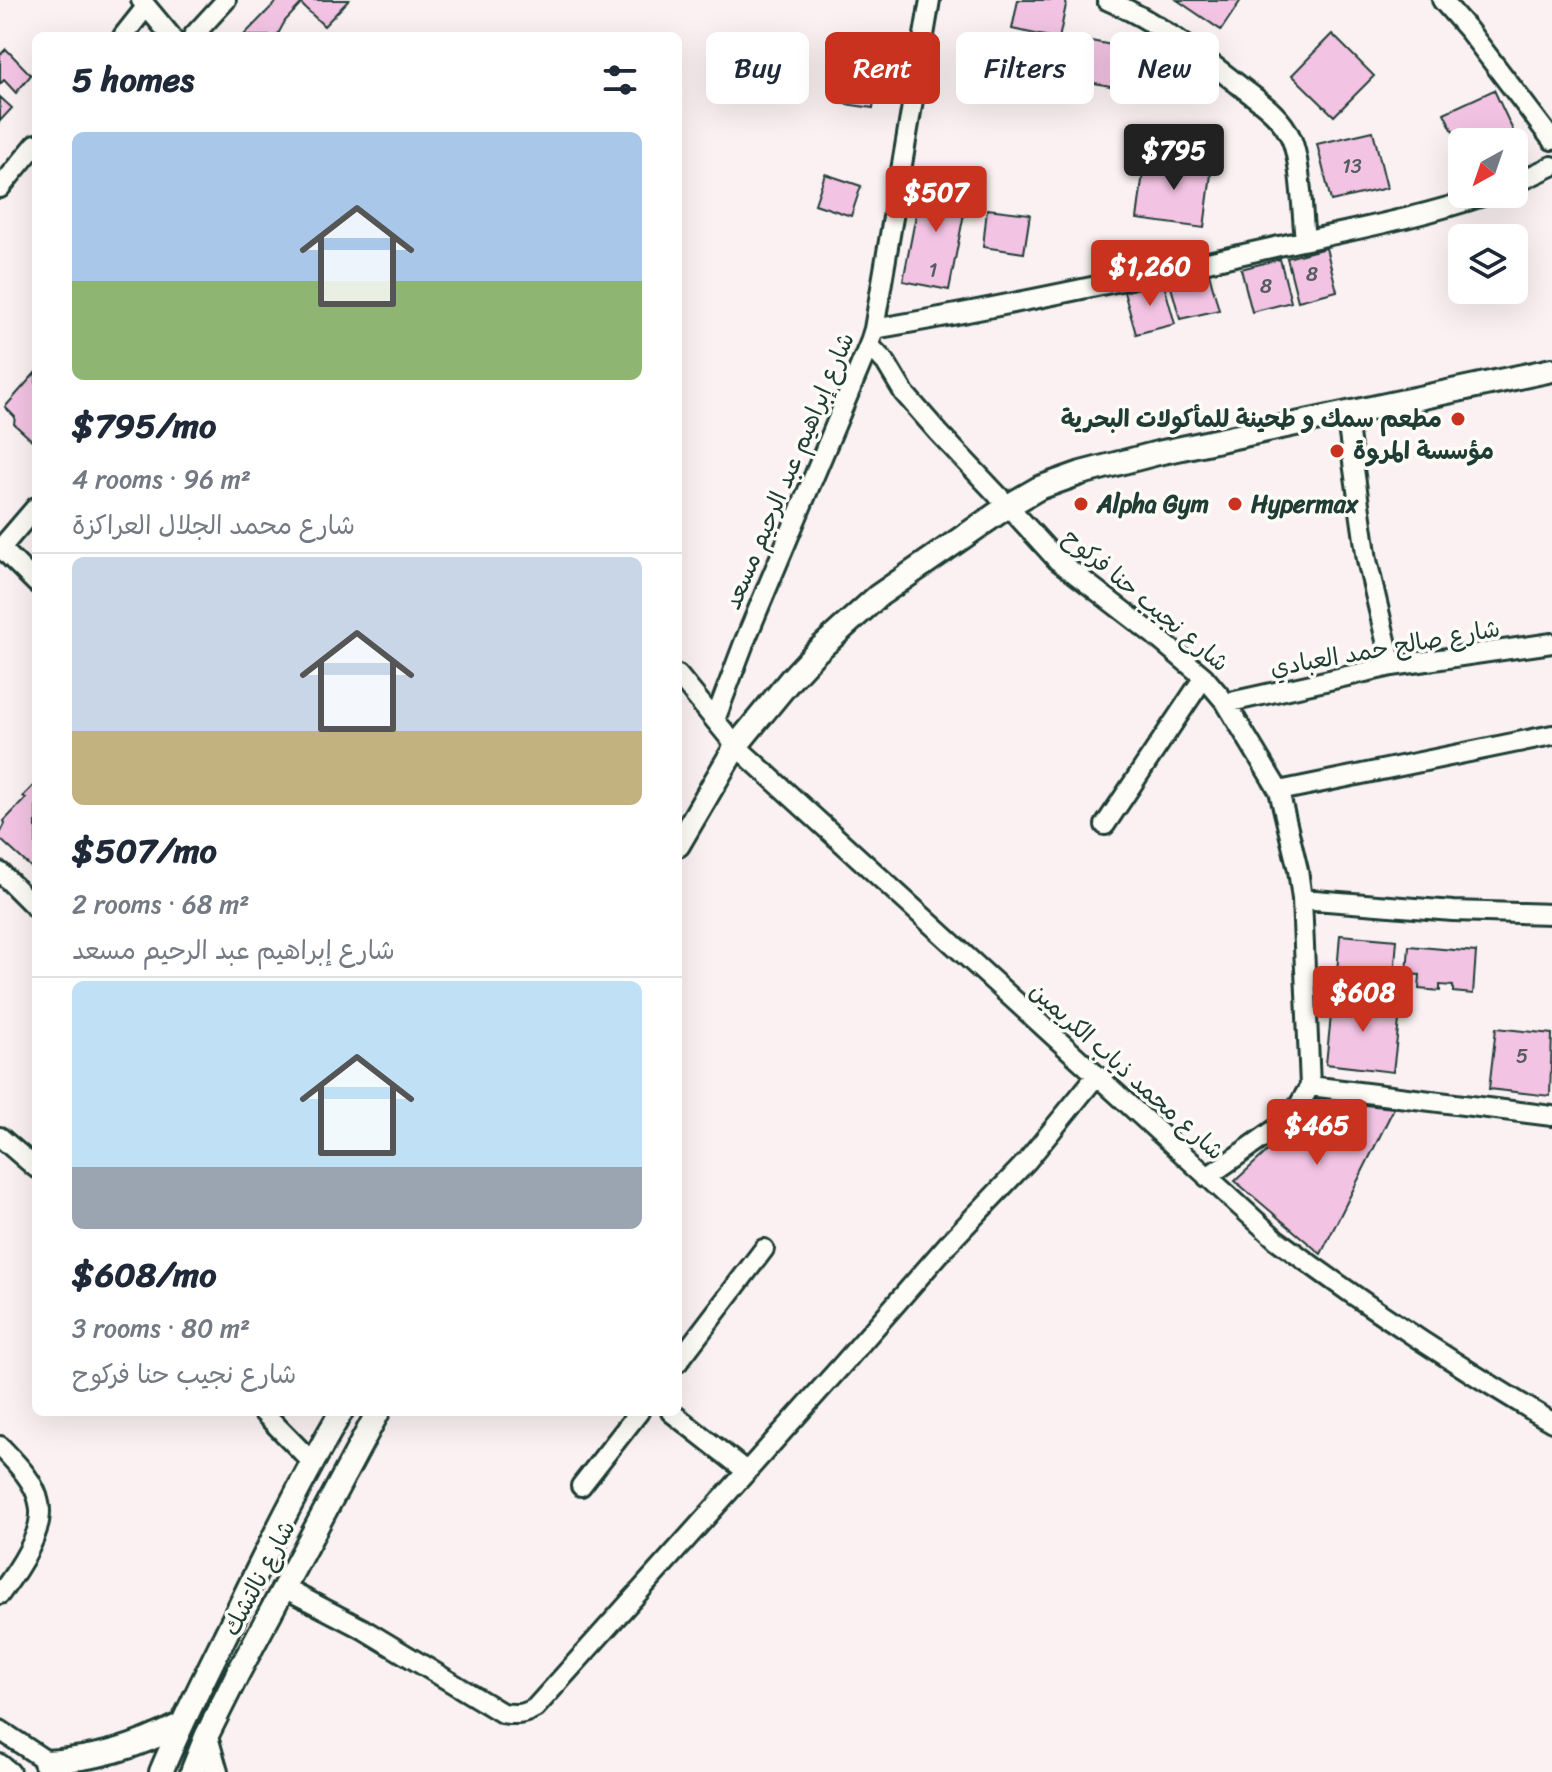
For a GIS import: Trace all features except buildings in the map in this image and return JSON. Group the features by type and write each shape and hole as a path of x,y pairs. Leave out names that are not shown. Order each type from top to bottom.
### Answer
{"main road":[{"path":"682,838 736,746 815,653 878,596 1039,488 1081,473 1158,453 1552,370"},
{"name":"شارع نالتشك","path":"161,1772 180,1725 312,1462 339,1416"},
{"name":"شارع نالتشك","path":"192,1772 237,1675 376,1416"},
{"path":"54,1767 158,1736 180,1725"},
{"path":"206,1737 216,1772"}],"street":[{"path":"197,32 226,0"},
{"name":"شارع إبراهيم عبد الرحيم مسعد","path":"715,720 872,337 930,0"},
{"path":"1107,0 1156,25 1190,48 1283,124 1296,151 1305,240"},
{"path":"1442,0 1552,140"},
{"path":"125,32 143,3 168,32"},
{"path":"0,188 32,149"},
{"path":"1528,177 1552,166"},
{"path":"872,337 1448,207"},
{"name":"شارع نجيب حنا فركوح","path":"872,337 904,393 1057,560 1204,677 1226,703 1279,791 1302,899 1310,1086"},
{"path":"1346,413 1367,560 1392,666"},
{"path":"32,512 0,548 32,579"},
{"name":"شارع صالح حمد العبادي","path":"1226,703 1392,666 1552,643"},
{"path":"1105,825 1204,677"},
{"name":"شارع محمد ذياب الكريمين","path":"682,680 736,746 1277,1240 1349,1294 1428,1347 1552,1422"},
{"path":"1279,791 1552,735"},
{"path":"0,872 32,904"},
{"path":"1302,899 1453,911 1552,914"},
{"path":"284,1588 363,1629 502,1713 524,1714 535,1708 949,1243 1027,1161 1097,1075"},
{"path":"1207,1177 1284,1123 1310,1086 1552,1116"},
{"path":"0,1137 32,1165"},
{"path":"682,1357 764,1249"},
{"path":"267,1416 312,1462"},
{"path":"581,1486 636,1416"},
{"path":"676,1416 746,1471"},
{"path":"0,1446 18,1466 40,1505 33,1540 21,1565 0,1594"},
{"path":"0,1730 54,1767"},
{"path":"0,1764 10,1772"}],"place":[{"name":"مطعم سمك و طحينة للمأكولات البحرية","path":"1458,419"},
{"name":"مؤسسة المروة","path":"1337,451"},
{"name":"Alpha Gym","path":"1081,504"},
{"name":"Hypermax","path":"1235,504"}]}
